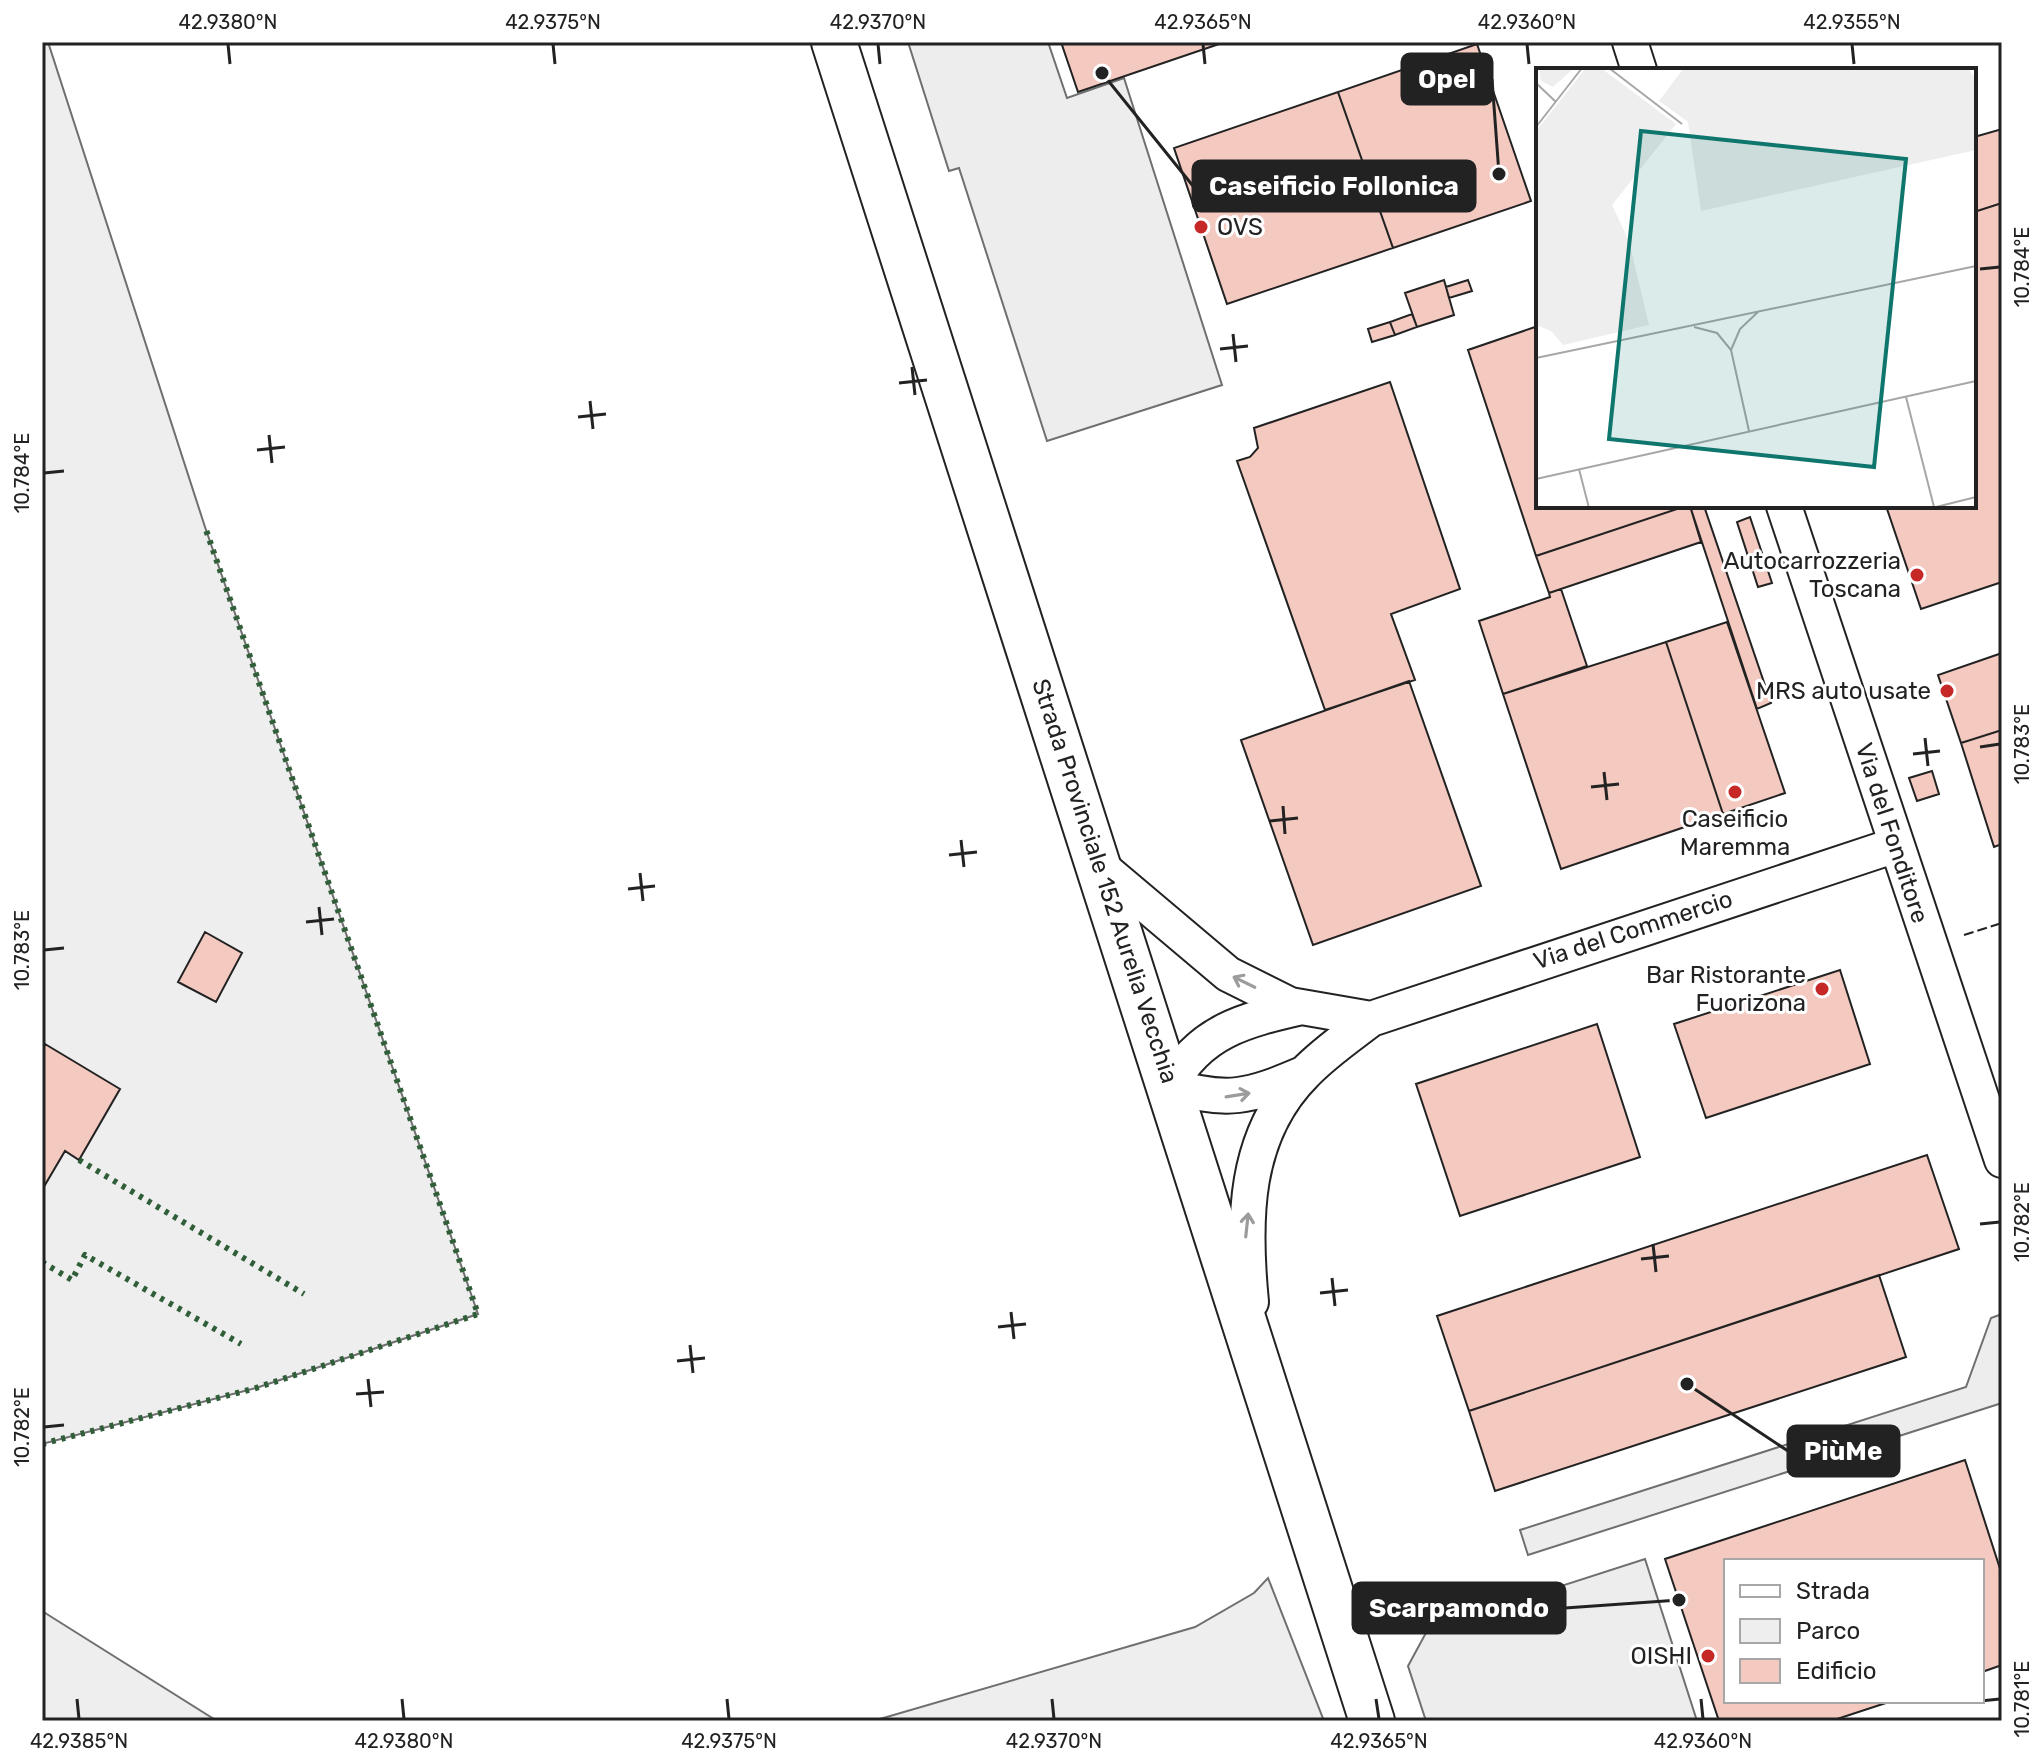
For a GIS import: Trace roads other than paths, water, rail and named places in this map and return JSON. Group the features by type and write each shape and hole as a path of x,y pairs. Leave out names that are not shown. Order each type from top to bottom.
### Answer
{"main road":[{"name":"Strada Provinciale 152 Aurelia Vecchia","path":"834,42 1372,1721"}],"street":[{"path":"1630,42 1638,68"},
{"name":"Via del Fonditore","path":"1785,508 2002,1160"},
{"name":"Via del Commercio","path":"1302,1007 1240,1023 1202,1045 1184,1059 1170,1086 1220,1098 1261,1092 1304,1073 1371,1019 1896,845"},
{"name":"Via del Commercio","path":"1100,866 1228,974 1302,1007 1371,1019"},
{"name":"Via del Commercio","path":"1256,1358 1245,1240 1254,1160 1269,1122 1304,1073"}],"place":[{"name":"Caseificio Follonica","path":"1102,73"},
{"name":"Opel","path":"1499,174"},
{"name":"OVS","path":"1201,227"},
{"name":"Autocarrozzeria Toscana","path":"1917,575"},
{"name":"MRS auto usate","path":"1947,691"},
{"name":"Caseificio Maremma","path":"1735,792"},
{"name":"Bar Ristorante Fuorizona","path":"1822,989"},
{"name":"PiùMe","path":"1687,1384"},
{"name":"Scarpamondo","path":"1679,1600"},
{"name":"OISHI","path":"1708,1656"}]}
